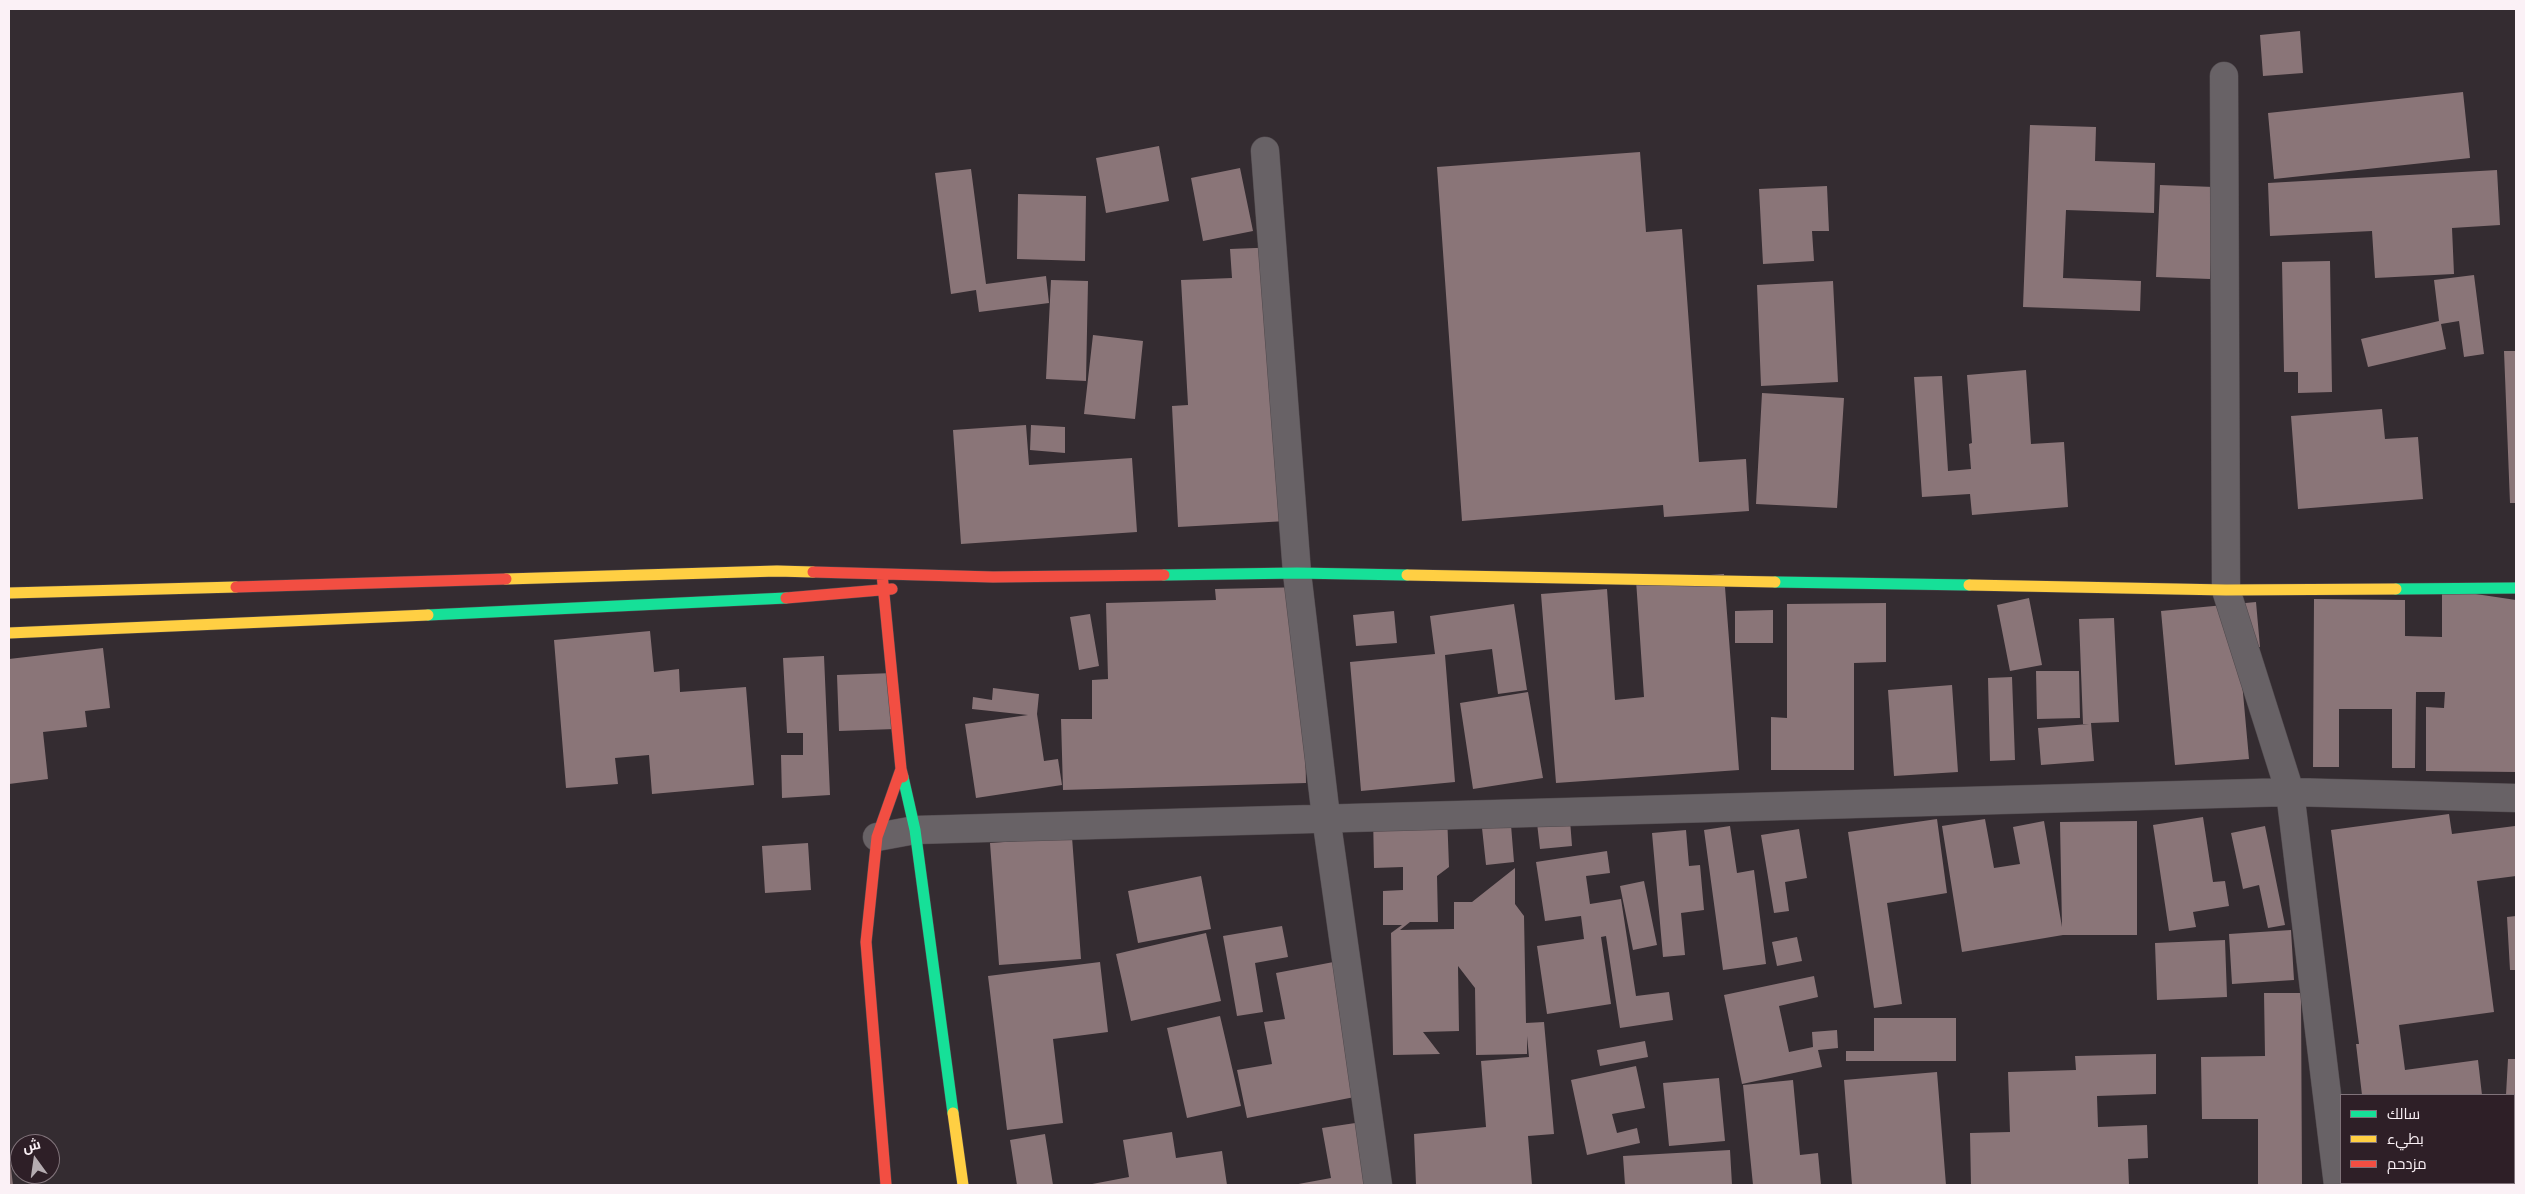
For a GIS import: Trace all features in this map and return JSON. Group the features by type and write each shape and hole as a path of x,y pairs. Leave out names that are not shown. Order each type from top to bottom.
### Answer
{"main road":[{"path":"9,593 777,571 993,577 1297,573 2226,590 2516,588"},
{"path":"882,574 901,769 915,830 963,1185"},
{"path":"9,633 744,602 885,590 993,577"},
{"path":"886,1185 866,942 877,837 901,769"}],"street":[{"path":"2224,76 2226,590 2290,792 2338,1185"},
{"path":"1265,152 1297,573 1326,817 1378,1185"},
{"path":"877,837 915,830 1326,817 2290,792 2516,798"}],"building":[{"path":"2300,31 2303,73 2263,76 2260,35"},
{"path":"2463,92 2470,158 2274,179 2268,113"},
{"path":"2030,125 2096,127 2095,161 2155,163 2154,213 2066,210 2063,278 2141,281 2140,311 2023,307"},
{"path":"1159,146 1169,201 1106,213 1096,158"},
{"path":"1640,152 1646,232 1682,229 1699,462 1746,459 1749,511 1664,517 1663,505 1462,521 1437,167"},
{"path":"1240,168 1253,231 1203,241 1191,178"},
{"path":"971,169 986,284 1046,276 1049,303 979,312 976,290 951,294 935,173"},
{"path":"2497,170 2500,225 2452,228 2454,274 2375,278 2372,231 2270,236 2268,183"},
{"path":"2160,185 2214,187 2210,279 2156,277"},
{"path":"1827,186 1829,231 1812,231 1814,261 1763,264 1759,189"},
{"path":"1018,194 1086,196 1085,261 1017,259"},
{"path":"1282,247 1287,521 1178,527 1172,406 1188,405 1181,280 1232,278 1230,249"},
{"path":"2330,261 2332,392 2298,393 2298,372 2284,372 2282,262"},
{"path":"2474,275 2484,354 2464,357 2459,321 2441,324 2446,349 2368,367 2361,339 2439,321 2434,280"},
{"path":"1051,280 1088,281 1086,381 1046,379"},
{"path":"1833,281 1838,382 1761,386 1757,285"},
{"path":"1093,335 1143,341 1135,419 1084,414"},
{"path":"2504,351 2516,351 2516,503 2510,503"},
{"path":"2026,370 2031,444 2064,442 2068,507 1972,515 1970,494 1922,497 1914,377 1942,376 1948,471 1971,469 1969,444 1972,443 1967,375"},
{"path":"1762,393 1844,398 1837,508 1756,504"},
{"path":"2382,409 2385,439 2418,437 2423,499 2298,509 2291,416"},
{"path":"1026,425 1029,465 1132,458 1137,532 961,544 953,430"},
{"path":"1031,425 1065,427 1065,453 1030,450"},
{"path":"1724,574 1739,770 1556,783 1541,594 1607,589 1615,700 1644,697 1636,580"},
{"path":"1308,587 1303,650 1306,783 1063,790 1061,719 1092,719 1092,680 1108,679 1106,603 1216,600 1215,589"},
{"path":"2442,589 2516,600 2516,772 2426,771 2426,707 2444,708 2445,692 2416,692 2415,768 2392,768 2392,709 2339,709 2339,767 2313,767 2314,599 2405,600 2405,636 2442,637"},
{"path":"2029,598 2042,665 2010,671 1997,605"},
{"path":"2256,602 2260,647 2239,649 2249,759 2175,765 2161,611"},
{"path":"1886,603 1886,662 1854,663 1854,770 1771,770 1771,717 1787,718 1787,604"},
{"path":"1514,604 1527,690 1498,694 1492,649 1445,655 1455,782 1361,791 1350,662 1435,654 1430,616"},
{"path":"1773,610 1773,643 1735,643 1735,611"},
{"path":"1394,611 1397,643 1356,646 1353,615"},
{"path":"1090,614 1099,666 1079,670 1070,617"},
{"path":"2114,618 2119,722 2091,723 2094,761 2041,765 2038,728 2089,724 2083,724 2079,619"},
{"path":"650,631 654,672 679,669 680,692 746,687 754,785 652,794 649,755 615,758 618,784 566,788 554,640"},
{"path":"103,648 110,708 85,711 87,727 43,732 48,779 9,784 9,659"},
{"path":"824,656 830,795 782,798 781,755 803,755 803,733 787,733 783,658"},
{"path":"2036,671 2079,671 2080,718 2037,719"},
{"path":"893,673 895,729 839,731 837,675"},
{"path":"2012,677 2015,760 1990,761 1988,678"},
{"path":"1952,685 1958,772 1894,776 1888,690"},
{"path":"993,688 1039,694 1037,714 1044,761 1058,759 1062,785 976,798 965,724 1028,715 972,709 973,697 992,700"},
{"path":"1528,692 1543,778 1473,789 1460,703"},
{"path":"1447,813 1449,867 1437,876 1438,922 1410,922 1400,930 1454,929 1454,902 1472,902 1515,868 1515,904 1524,916 1526,1023 1544,1022 1554,1134 1528,1136 1532,1185 1416,1185 1414,1134 1486,1127 1481,1061 1529,1057 1527,1036 1527,1054 1476,1055 1475,988 1458,966 1459,1031 1423,1032 1440,1054 1393,1055 1391,933 1402,925 1383,925 1383,891 1403,890 1403,867 1374,868 1373,814"},
{"path":"2449,814 2452,834 2515,826 2516,876 2477,881 2494,1012 2399,1025 2405,1070 2478,1060 2482,1094 2362,1094 2356,1044 2359,1044 2331,830"},
{"path":"2203,817 2213,882 2225,881 2229,906 2193,912 2196,927 2169,931 2153,825"},
{"path":"1937,819 1947,893 1887,903 1902,1004 1874,1008 1848,832"},
{"path":"1985,819 1994,868 2020,864 2013,827 2044,821 2062,927 2060,822 2137,821 2137,935 2063,935 1962,952 1942,826"},
{"path":"1570,820 1572,846 1540,849 1537,823"},
{"path":"1511,825 1514,862 1486,865 1482,828"},
{"path":"1730,826 1737,873 1754,870 1766,964 1723,970 1704,830"},
{"path":"2265,826 2285,925 2268,928 2259,885 2243,889 2231,833"},
{"path":"1799,829 1807,878 1785,882 1789,911 1774,913 1761,835"},
{"path":"1686,830 1689,866 1700,865 1704,910 1681,913 1685,955 1663,957 1652,833"},
{"path":"1072,837 1081,959 999,965 990,843"},
{"path":"808,843 811,890 765,893 762,846"},
{"path":"1607,851 1610,873 1586,876 1590,904 1621,899 1636,996 1669,992 1673,1020 1620,1028 1606,936 1601,937 1611,1004 1547,1014 1537,946 1584,939 1581,916 1545,921 1536,862"},
{"path":"1201,876 1211,929 1138,943 1128,891"},
{"path":"1644,881 1657,945 1633,950 1620,886"},
{"path":"2516,916 2516,970 2510,970 2507,917"},
{"path":"1282,926 1288,957 1255,963 1263,1012 1237,1016 1223,936"},
{"path":"2291,930 2294,980 2232,984 2229,934"},
{"path":"1206,933 1221,1001 1131,1021 1116,954"},
{"path":"1797,937 1802,961 1777,966 1772,942"},
{"path":"2225,940 2227,997 2157,1000 2155,943"},
{"path":"1344,960 1370,1094 1247,1118 1237,1070 1272,1064 1264,1022 1285,1019 1276,973"},
{"path":"1100,962 1108,1032 1053,1039 1063,1123 1007,1130 988,976"},
{"path":"1814,976 1818,997 1779,1006 1789,1052 1813,1047 1812,1032 1837,1030 1838,1048 1818,1050 1822,1067 1742,1084 1724,995"},
{"path":"2264,993 2301,993 2302,1185 2258,1185 2258,1119 2202,1119 2201,1057 2265,1056"},
{"path":"1220,1016 1241,1106 1187,1118 1167,1028"},
{"path":"1874,1018 1956,1018 1956,1061 1846,1061 1846,1051 1874,1051"},
{"path":"1645,1041 1648,1057 1600,1066 1597,1050"},
{"path":"2156,1054 2156,1094 2097,1096 2098,1127 2147,1125 2148,1158 2128,1159 2129,1185 1971,1185 1970,1133 2010,1132 2008,1072 2076,1070 2075,1056"},
{"path":"2508,1059 2516,1059 2516,1129 2515,1094 2506,1094"},
{"path":"1636,1066 1645,1108 1612,1114 1617,1133 1637,1128 1640,1143 1587,1155 1571,1080"},
{"path":"1937,1072 1946,1185 1852,1185 1844,1080"},
{"path":"1719,1078 1725,1141 1669,1146 1663,1083"},
{"path":"1793,1080 1800,1155 1818,1153 1821,1185 1753,1185 1743,1085"},
{"path":"1362,1122 1372,1185 1293,1185 1331,1178 1322,1128"},
{"path":"1172,1132 1176,1158 1222,1151 1227,1185 1087,1185 1129,1177 1123,1140"},
{"path":"1045,1134 1053,1185 1017,1185 1010,1140"},
{"path":"2516,1149 2516,1185 2508,1185 2515,1184"},
{"path":"1730,1150 1732,1185 1625,1185 1623,1156"},
{"path":"10,1160 10,1184 13,1185 9,1185"},
{"path":"2369,1184 2457,1184 2369,1185"}],"traffic: fast":[{"path":"1164,575 1297,573 1407,575"},
{"path":"1775,582 1969,585"},
{"path":"2396,589 2516,588"},
{"path":"428,615 786,598"},
{"path":"903,777 915,830 953,1113"}],"traffic: slow":[{"path":"506,579 777,571 813,572"},
{"path":"1407,575 1775,582"},
{"path":"1969,585 2226,590 2396,589"},
{"path":"9,593 236,587"},
{"path":"9,633 428,615"},
{"path":"953,1113 963,1185"}],"traffic: jam":[{"path":"813,572 993,577 1164,575"},
{"path":"882,574 901,769"},
{"path":"236,587 506,579"},
{"path":"786,598 892,589"},
{"path":"886,1185 866,942 877,837 901,769 903,777"}]}
